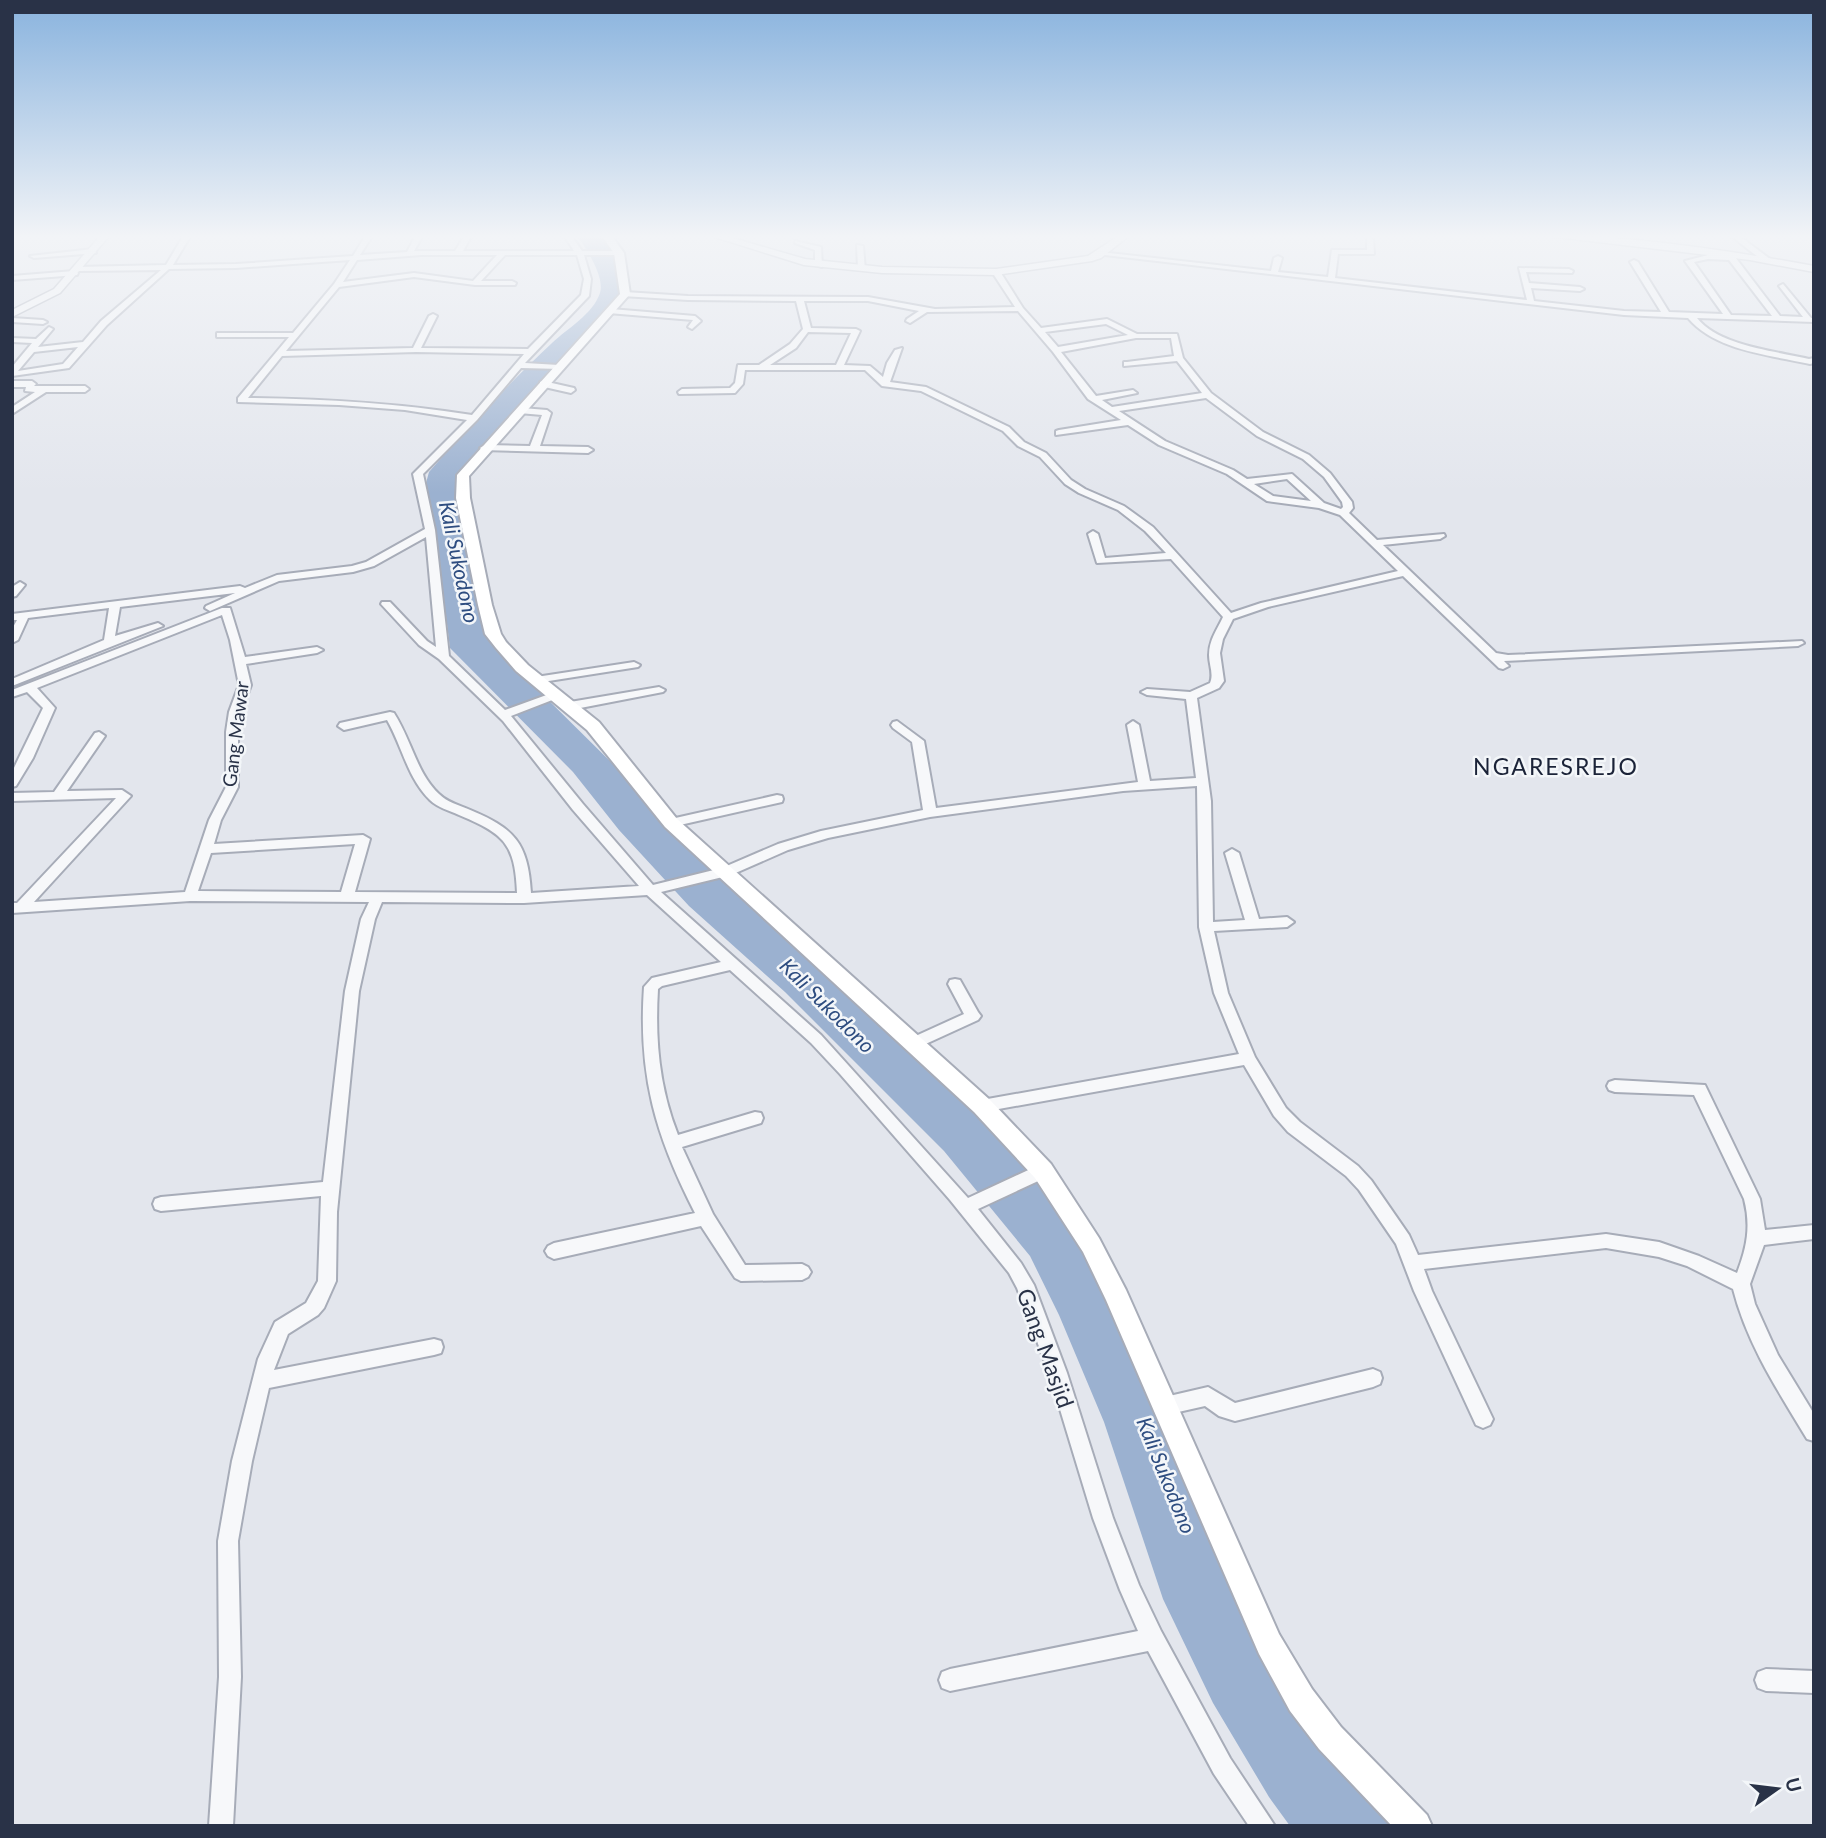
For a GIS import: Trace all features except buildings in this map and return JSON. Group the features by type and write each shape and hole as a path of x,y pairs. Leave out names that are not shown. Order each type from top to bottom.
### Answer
{"main road":[{"path":"601,321 557,366 522,411 466,470 461,484 485,605 494,634 522,668 593,726 671,823 982,1106 1041,1172 1091,1245 1117,1298 1269,1644 1301,1700 1357,1768 1416,1826"}],"street":[{"path":"12,373 46,325 17,321"},
{"path":"12,373 66,366 107,321"},
{"path":"307,321 241,400 339,402 405,407 474,418"},
{"path":"416,350 431,321"},
{"path":"443,657 430,535 418,474 474,418 562,321"},
{"path":"692,327 697,321"},
{"path":"804,321 806,330"},
{"path":"1030,321 1056,350 1087,394 1162,443 1223,469 1270,499 1321,505 1343,513 1499,661 1508,658 1798,643"},
{"path":"1038,331 1108,321 1136,336"},
{"path":"1693,321 1719,338 1810,362 1814,360"},
{"path":"761,367 793,346 806,330"},
{"path":"806,330 856,331 839,367"},
{"path":"220,335 295,335"},
{"path":"1056,350 1136,336 1174,336 1180,358 1208,395 1245,424 1316,464 1347,502 1348,508 1343,513"},
{"path":"13,341 37,341"},
{"path":"30,350 86,344"},
{"path":"280,355 416,350 531,352"},
{"path":"885,384 891,363 899,350"},
{"path":"1128,363 1180,358"},
{"path":"523,365 557,366"},
{"path":"682,391 732,391 739,384 741,368 761,367 871,369 885,384 923,389 1006,429 1021,444 1043,455 1068,482 1121,508 1150,529 1171,556 1229,617"},
{"path":"12,384 32,384 28,389 85,389"},
{"path":"543,384 571,390"},
{"path":"12,411 44,389"},
{"path":"1095,399 1133,393"},
{"path":"1110,410 1208,395"},
{"path":"522,411 547,413 534,449"},
{"path":"1059,433 1128,422"},
{"path":"485,448 588,450"},
{"path":"1245,482 1289,475 1321,505"},
{"path":"1093,534 1101,561 1171,556"},
{"path":"12,683 110,642 192,615 283,576 353,569 370,564 430,535"},
{"path":"1376,543 1440,536"},
{"path":"1147,692 1191,696 1214,689 1219,682 1216,642 1229,617 1265,605 1406,572"},
{"path":"12,640 18,617 251,588"},
{"path":"110,642 115,603"},
{"name":"Gang Masjid","path":"386,604 423,643 443,657 505,713 655,889 831,1054 972,1204 1025,1285 1058,1373 1130,1590 1153,1639 1222,1766 1263,1826"},
{"name":"Gang Mawar","path":"30,688 225,610 241,661 245,685 235,712 232,732 232,787 215,820 190,895"},
{"path":"241,661 317,650"},
{"path":"536,680 634,665"},
{"path":"12,694 30,688 49,708 27,758 12,783"},
{"path":"505,713 559,700 659,690"},
{"path":"1191,696 1205,801 1206,927 1221,993 1248,1058 1288,1121 1339,1160 1365,1185 1403,1240 1423,1291 1483,1419"},
{"path":"344,726 390,716 423,783 434,797 494,825 517,846 523,864 524,898"},
{"path":"897,725 918,741 930,813"},
{"path":"1133,725 1145,786"},
{"path":"60,794 99,736"},
{"path":"17,908 190,895 524,898 655,889 723,872 783,847 826,834 930,813 1013,800 1201,782"},
{"path":"12,797 60,794 125,796 17,908"},
{"path":"671,823 777,799"},
{"path":"206,849 363,839 347,896"},
{"path":"1232,853 1252,923"},
{"path":"221,1826 230,1677 228,1541 261,1381 281,1328 312,1309 327,1281 331,1188 352,991 368,919 378,896"},
{"path":"1206,927 1287,922"},
{"path":"735,964 657,982 651,986 649,1042 657,1095 705,1218 741,1273 802,1272"},
{"path":"914,1043 973,1016 955,984"},
{"path":"982,1106 1100,1087 1248,1058"},
{"path":"1615,1086 1699,1089 1758,1217 1759,1238 1741,1284 1744,1299 1768,1353 1814,1432"},
{"path":"674,1143 755,1118"},
{"path":"972,1204 1041,1172"},
{"path":"161,1204 331,1188"},
{"path":"554,1251 705,1218"},
{"path":"1759,1238 1814,1232"},
{"path":"1413,1263 1606,1241 1628,1241 1679,1256 1741,1284"},
{"path":"261,1381 434,1347"},
{"path":"1164,1406 1208,1396 1226,1410 1235,1412 1373,1378"},
{"path":"950,1680 1153,1639"},
{"path":"1766,1680 1814,1682"}],"water":[{"name":"Kali Sukodono","path":"578,321 598,321 484,443 459,477 492,637 523,675 621,772 1008,1140 1072,1224 1276,1663 1399,1826 1290,1826 1269,1797 1213,1703 1163,1599 1104,1422 1059,1315 1030,1256 944,1151 785,992 689,906 619,830 573,772 450,648 426,483 429,472 504,390"}],"district":[{"name":"NGARESREJO","path":"1556,766"}]}
